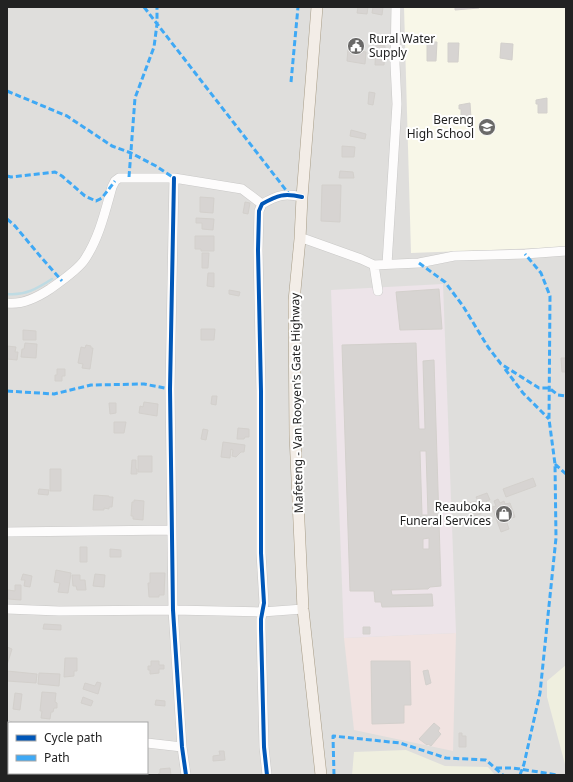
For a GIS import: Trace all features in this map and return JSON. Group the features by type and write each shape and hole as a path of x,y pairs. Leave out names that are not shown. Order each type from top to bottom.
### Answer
{"main road":[{"name":"Mafeteng - Van Rooyen's Gate Highway","path":"317,7 294,301 295,435 304,609 321,775"}],"street":[{"path":"387,264 397,104 395,64 396,7"},
{"path":"7,303 13,304 39,297 62,281 84,261 96,240 112,187 115,181 119,178 174,178 242,189 262,204"},
{"path":"174,178 170,389 173,610 182,747 186,775"},
{"path":"267,775 264,739 260,629 264,603 261,553 261,390 258,250 259,211 262,204 275,196 289,194 302,197"},
{"path":"300,239 306,239 354,256 374,265 420,264 454,256 566,251"},
{"path":"374,265 378,291"},
{"path":"7,532 172,530"},
{"path":"7,609 60,611 173,610 262,612 304,609"},
{"path":"148,743 182,747"}],"shaded area":[{"path":"7,7 566,7 566,775 7,775"},
{"name":"Bereng High School","path":"404,7 566,7 566,247 411,253"},
{"path":"443,284 456,633 344,638 331,290"},
{"path":"456,633 453,751 354,730 344,638"}],"green space":[{"path":"566,665 566,768 547,697 547,681"},
{"path":"406,750 445,766 488,767 495,775 352,775 354,752"}],"building":[{"path":"358,7 368,7 367,14 357,13"},
{"path":"373,7 383,7 382,15 372,13"},
{"path":"455,7 479,7 479,8 455,10"},
{"path":"427,42 437,42 436,61 427,61"},
{"path":"448,43 459,43 458,62 448,62"},
{"path":"501,43 513,44 512,60 500,58"},
{"path":"376,45 385,46 384,65 375,65"},
{"path":"348,49 366,52 365,64 347,61"},
{"path":"369,92 375,93 373,105 368,104"},
{"path":"547,98 547,113 538,113 538,104 536,104 536,100"},
{"path":"470,103 471,118 461,118 461,109 459,109 459,105"},
{"path":"351,130 366,134 365,139 350,136"},
{"path":"342,146 355,147 354,157 342,157"},
{"path":"340,171 353,172 354,178 339,178"},
{"path":"322,185 341,185 340,222 321,221"},
{"path":"200,197 214,198 213,213 200,212"},
{"path":"245,202 250,203 248,214 243,213"},
{"path":"196,218 214,219 213,230 202,229 202,223 196,223"},
{"path":"195,236 214,236 214,251 201,251 201,249 195,249"},
{"path":"202,253 209,253 208,268 202,268"},
{"path":"208,273 214,273 214,287 207,286"},
{"path":"439,289 442,329 400,330 396,292"},
{"path":"229,290 240,292 239,296 229,294"},
{"path":"201,329 215,329 214,340 201,340"},
{"path":"23,330 36,331 36,340 23,340"},
{"path":"25,343 37,344 36,358 21,357 22,349 24,349"},
{"path":"416,343 419,429 425,429 423,361 434,360 441,586 430,587 428,589 391,590 392,595 432,594 433,606 382,607 381,602 375,602 374,591 350,591 342,345","holes":["420,451 426,451 428,515 422,515","429,538 429,549 423,549 423,539"]},
{"path":"86,345 93,348 90,369 82,368 83,364 78,363 81,347 85,348"},
{"path":"7,346 16,347 15,352 18,352 17,360 7,359"},
{"path":"561,358 566,358 566,372 562,372"},
{"path":"57,369 65,369 65,376 62,376 62,381 55,381"},
{"path":"212,396 217,396 216,405 211,404"},
{"path":"144,402 158,404 157,416 139,413 140,406 143,407"},
{"path":"109,403 116,403 116,413 110,414"},
{"path":"114,422 126,422 124,433 114,433"},
{"path":"238,428 249,429 249,437 237,439"},
{"path":"203,429 208,430 206,440 201,439"},
{"path":"223,442 245,445 244,452 241,452 236,457 232,456 233,450 231,449 230,458 221,457"},
{"path":"138,456 152,456 152,472 138,472"},
{"path":"132,460 136,460 137,474 131,474"},
{"path":"50,469 61,469 61,491 50,491"},
{"path":"533,478 536,486 506,497 503,489"},
{"path":"39,489 49,490 48,495 38,494"},
{"path":"487,493 490,500 486,501 488,506 482,508 480,500 478,501 476,497"},
{"path":"94,495 113,497 112,507 109,507 109,509 104,508 104,510 93,510"},
{"path":"498,499 500,503 504,501 505,504 510,503 515,517 506,520 509,529 501,532 492,507 496,506 494,501"},
{"path":"134,500 144,501 143,520 133,519 133,516 131,516 132,502 134,502"},
{"path":"477,501 481,514 473,516 469,503"},
{"path":"80,547 87,547 87,562 80,562"},
{"path":"110,549 121,550 121,557 110,557"},
{"path":"56,570 71,573 68,593 58,592 60,583 54,582"},
{"path":"150,573 165,573 164,595 159,595 159,597 149,597 148,583 150,583"},
{"path":"23,574 32,576 30,587 24,586 25,580 21,580"},
{"path":"95,574 105,575 104,587 93,586"},
{"path":"72,575 80,575 80,580 85,580 86,590 77,590 76,586 73,586"},
{"path":"15,585 21,585 21,600 8,599 8,590 15,591"},
{"path":"44,624 61,625 61,630 43,629"},
{"path":"363,627 370,627 370,634 363,634"},
{"path":"7,647 12,649 7,665"},
{"path":"65,658 77,658 77,671 74,671 74,676 64,677"},
{"path":"151,661 159,661 159,665 164,665 164,669 159,669 159,673 150,674 148,666 151,666"},
{"path":"371,661 410,661 411,705 404,705 404,723 372,724"},
{"path":"428,670 431,683 426,685 423,671"},
{"path":"7,671 37,674 36,683 7,681"},
{"path":"39,673 60,674 59,686 38,684"},
{"path":"97,682 101,683 98,694 83,689 85,683 95,686"},
{"path":"42,692 56,693 55,702 57,703 57,708 54,708 53,712 51,712 50,719 41,718 42,711 40,711"},
{"path":"15,693 22,694 20,710 13,709"},
{"path":"83,697 93,701 91,706 81,703"},
{"path":"156,700 165,701 165,706 155,705"},
{"path":"434,723 440,728 438,731 441,734 431,746 419,739"},
{"path":"459,733 462,733 462,736 466,736 466,747 459,747"},
{"path":"219,751 224,751 225,760 213,761 213,756 220,755"},
{"path":"170,768 171,775 158,775 160,773 160,769"}],"waterway":[{"path":"7,294 25,293 52,279"}],"marked path":[{"path":"144,7 289,194"},
{"path":"129,177 135,98 154,47 157,24 157,7"},
{"path":"291,82 298,7"},
{"path":"7,91 67,116 112,146 131,153 156,166 174,178"},
{"path":"7,176 11,177 55,172 62,176 85,196 96,201 102,198 115,181"},
{"path":"7,219 15,226 62,281"},
{"path":"520,775 524,764 540,693 556,538 555,464 549,419 550,296 541,273 525,254"},
{"path":"419,263 445,282 463,306 488,347 501,364 539,388 549,388 558,395 566,396"},
{"path":"505,369 523,393 549,419"},
{"path":"7,391 54,394 91,385 144,384 170,389"},
{"path":"555,464 566,474"},
{"path":"334,775 333,736 400,743 446,758 486,760 503,775"},
{"path":"496,768 513,768 558,775"}],"cycle path":[{"path":"174,178 170,389 173,610 182,747 186,775"},
{"path":"267,775 264,747 261,629 264,603 261,553 261,391 258,250 259,211 262,204 277,197 286,195 302,197"}],"place":[{"name":"Rural Water Supply","path":"356,46"},
{"name":"Bereng High School","path":"487,127"},
{"name":"Reauboka Funeral Services","path":"504,514"}]}
